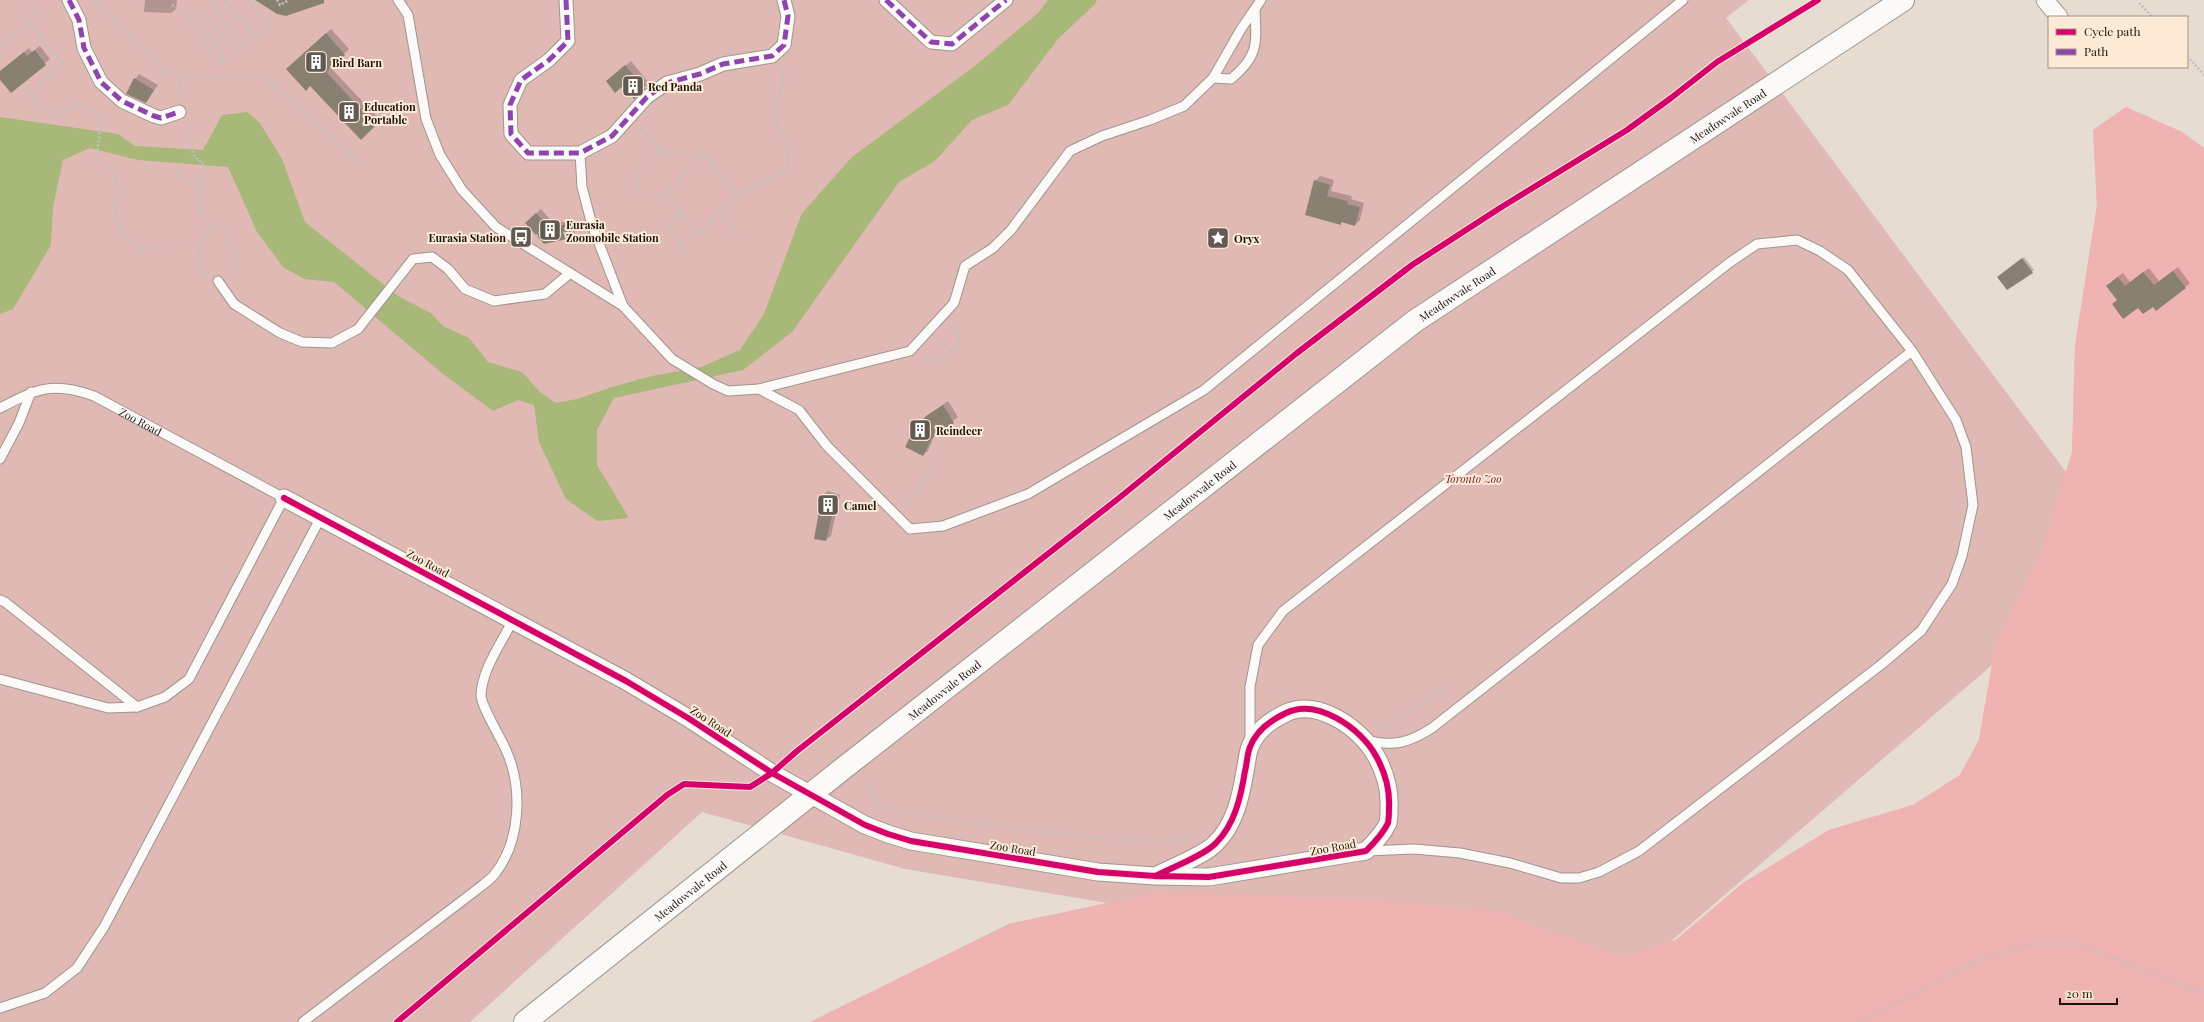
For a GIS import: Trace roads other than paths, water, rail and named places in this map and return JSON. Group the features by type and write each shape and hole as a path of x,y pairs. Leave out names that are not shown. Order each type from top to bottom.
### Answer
{"main road":[{"name":"Meadowvale Road","path":"526,1022 810,795 1415,321 1903,0"}],"street":[{"path":"69,0 79,20 84,48 101,82 122,101 154,116 161,118 179,112"},
{"path":"566,0 568,41 549,60 521,80 510,105 511,134 528,153 580,153 612,136 631,117 647,97 667,83 700,74 722,64 772,56 784,45 788,16 784,0"},
{"path":"886,0 931,42 952,44 1006,0"},
{"path":"2045,0 2058,16"},
{"name":"Zoo Road","path":"284,498 626,681 688,718 772,773 810,795 865,825 911,841 1098,872 1155,876 1209,877 1366,851 1379,838 1388,822 1390,797 1385,775 1376,755 1364,740 1338,719 1320,710 1305,708 1288,712 1274,719 1263,728 1250,747 1235,816 1216,843 1155,876"}],"lane":[{"path":"398,0 408,15 426,118 440,155 462,190 496,227 569,274 623,306 672,359 713,384 728,391 759,389 910,351 954,303 965,266 993,248 1011,230 1070,151 1102,136 1150,120 1184,106 1213,78 1241,29 1261,0"},
{"path":"759,389 799,410 827,446 910,529 943,526 1028,494 1204,390 1683,0"},
{"path":"1213,78 1231,79 1247,65 1256,44 1255,9"},
{"path":"580,153 582,187 592,224 623,306"},
{"path":"1250,747 1250,694 1258,645 1283,611 1352,555 1729,263 1757,244 1797,240 1820,251 1848,270 1912,351 1956,420 1966,447 1973,505 1962,556 1952,584 1921,631 1882,664 1639,851 1599,872 1579,878 1561,878 1510,863 1460,853 1414,849 1366,851"},
{"path":"218,281 234,304 280,333 302,342 332,343 358,329 413,259 432,258 448,269 465,289 494,301 545,294 569,274"},
{"path":"1364,740 1382,744 1397,743 1416,738 1432,728 1912,351"},
{"name":"Zoo Road","path":"0,408 31,392 51,388 72,388 94,396 284,498"},
{"path":"0,459 19,423 31,392"},
{"path":"0,679 108,708 137,707 165,697 189,679 284,498"},
{"path":"0,1008 45,993 77,968 104,928 321,517"},
{"path":"0,600 5,602 137,707"},
{"path":"303,1022 494,875 503,860 515,825 515,789 507,751 481,696 487,669 513,620"}],"place":[{"name":"Bird Barn","path":"316,62"},
{"name":"Red Panda","path":"633,86"},
{"name":"Education Portable","path":"349,112"},
{"name":"Eurasia Zoomobile Station","path":"550,230"},
{"name":"Eurasia Station","path":"521,237"},
{"name":"Oryx","path":"1218,238"},
{"name":"Reindeer","path":"920,430"},
{"name":"Camel","path":"828,505"}],"park label":[{"name":"Toronto Zoo","path":"1473,478"}]}
